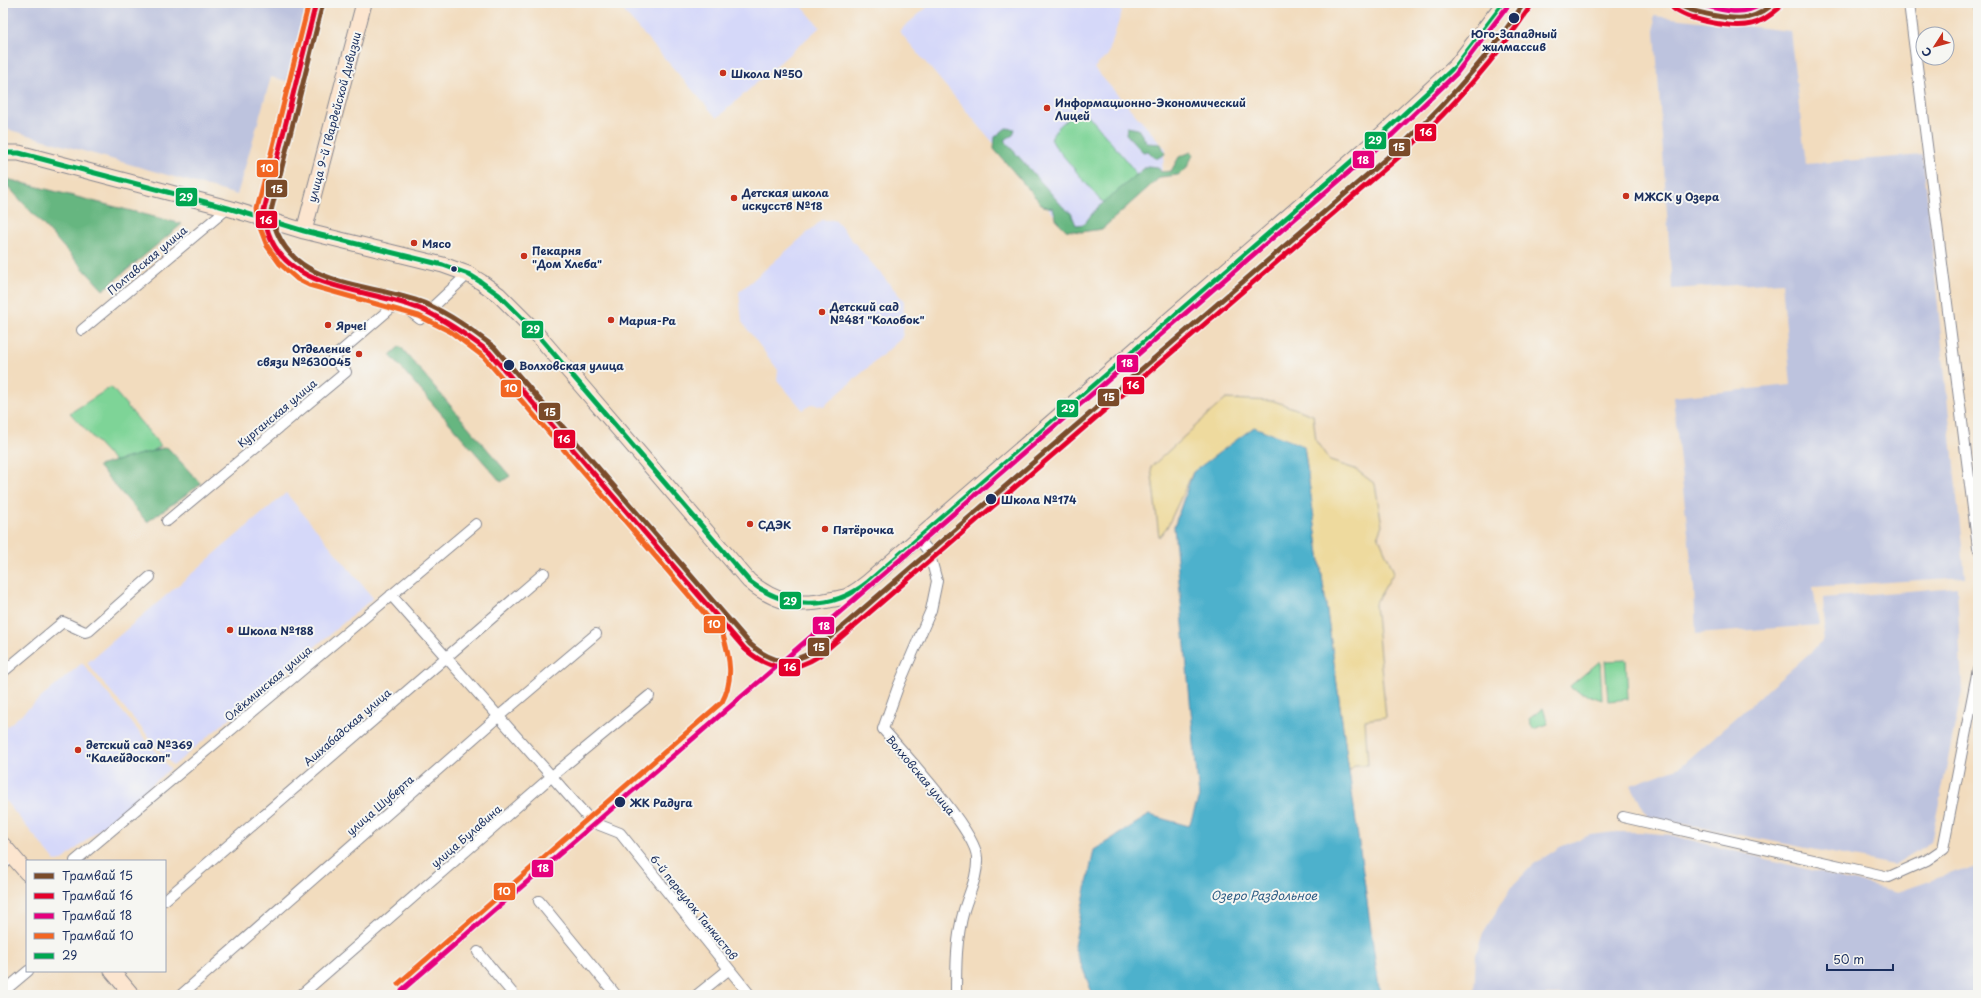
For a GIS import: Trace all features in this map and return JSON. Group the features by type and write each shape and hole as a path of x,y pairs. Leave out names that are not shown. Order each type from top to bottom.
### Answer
{"main road":[{"name":"улица 9-й Гвардейской Дивизии","path":"304,231 364,3"},
{"path":"3,153 19,153 228,208 304,231 443,265 468,274 499,295 530,326 749,581 762,592 775,599 790,603 817,603 846,596 868,582 1374,142 1456,66 1504,3"},
{"path":"6,856 26,872"},
{"path":"113,972 132,995"}],"street":[{"path":"1909,3 1978,548"},
{"name":"Полтавская улица","path":"82,330 228,208"},
{"name":"Курганская улица","path":"167,521 346,372 333,358 391,308 403,306 420,320 468,274"},
{"name":"Олёкминская улица","path":"76,860 476,524"},
{"name":"Волховская улица","path":"918,538 929,552 937,581 931,610 898,686 882,729 916,765 966,830 978,856 974,882 964,911 956,951 956,995"},
{"name":"Ашхабадская улица","path":"166,899 544,573"},
{"path":"3,672 62,622 85,632 89,631 150,577"},
{"path":"391,595 448,657 552,776"},
{"name":"улица Шуберта","path":"181,995 499,716 596,634"},
{"path":"1623,817 1889,878 1927,860 1943,849 1978,670"},
{"name":"улица Булавина","path":"300,995 552,776 649,696"},
{"name":"6-й переулок Танкистов","path":"552,776 592,822 620,833 728,970 750,995"},
{"path":"538,901 616,995"},
{"path":"478,952 514,995"},
{"path":"696,995 728,970"},
{"path":"3,992 27,972"}],"shaded area":[{"path":"3,3 317,3 294,83 271,77 237,195 3,128"},
{"name":"Школа №50","path":"634,3 799,3 820,27 717,118 624,12"},
{"name":"Информационно-Экономический Лицей","path":"932,3 1115,3 1122,11 1108,55 1094,68 1166,149 1160,177 1102,229 1065,228 899,31"},
{"path":"1654,16 1790,31 1806,164 1923,155 1965,577 1813,587 1819,625 1696,634 1694,588 1673,397 1791,385 1782,282 1672,289"},
{"name":"Детский сад №481 \"Колобок\"","path":"822,220 835,220 904,301 903,337 824,406 812,404 803,410 777,380 778,370 742,322 739,292"},
{"name":"Школа №188","path":"286,493 373,598 173,766 87,663"},
{"path":"1957,587 1962,691 1931,842 1894,865 1648,817 1631,785 1680,767 1822,642 1825,626 1823,598"},
{"name":"детский сад №369 \"Калейдоскоп\"","path":"82,663 170,769 63,860 54,860 3,798 3,730"},
{"path":"1616,832 1641,832 1671,835 1897,892 1961,870 1978,868 1978,995 1474,995 1476,955 1483,933 1512,886 1534,864 1560,847 1590,835"}],"green space":[{"path":"1083,112 1089,116 1133,169 1136,175 1106,203 1100,200 1055,146 1051,139 1056,130 1064,122"},
{"path":"1127,127 1138,129 1147,143 1161,144 1165,154 1156,159 1148,151 1143,152 1126,134"},
{"path":"1006,128 1015,129 1013,135 1004,140 1063,207 1071,213 1076,225 1084,224 1096,209 1147,166 1158,167 1161,172 1171,171 1179,157 1191,152 1193,155 1186,169 1178,175 1160,177 1102,229 1081,232 1066,230 1057,221 1053,208 1043,206 994,149 995,137"},
{"path":"3,178 182,224 103,290 3,181"},
{"path":"400,346 510,476 501,482 390,355"},
{"path":"111,387 161,446 122,469 70,413"},
{"path":"167,447 201,484 147,522 98,466"},
{"path":"1626,660 1628,699 1608,701 1605,661"},
{"path":"1600,661 1602,700 1572,689 1570,686"},
{"path":"1543,708 1548,724 1533,729 1529,719"}],"sand":[{"path":"1225,399 1274,401 1313,415 1316,441 1330,461 1355,469 1375,484 1382,525 1378,535 1394,572 1375,604 1386,717 1365,720 1368,765 1355,765 1349,771 1304,446 1193,472 1167,527 1159,537 1151,467"}],"water":[{"name":"Озеро Раздольное","path":"1254,427 1304,446 1380,995 1093,995 1074,946 1094,850 1149,815 1189,826 1199,797 1174,527 1193,472"}],"tram line":[{"name":"10","path":"309,3 257,209 259,225 267,246 280,264 297,279 309,285 419,316 451,332 484,357 723,635 730,669 726,694 722,702 398,984"},
{"name":"16","path":"316,3 264,210 270,237 283,258 301,272 324,282 349,290 400,302 423,310 457,329 489,352 745,649 763,661 780,667 799,665 809,662 819,656 1408,149 1442,116 1473,82 1503,46 1530,7"},
{"name":"15","path":"323,3 271,211 279,237 292,255 310,269 330,278 353,285 424,303 443,312 494,347 750,644 773,659 780,660 796,659 814,651 1403,144 1483,60 1524,3"},
{"name":"18","path":"402,990 1393,134 1456,74 1510,3"},
{"name":"15","path":"1677,3 1683,7 1702,13 1734,18 1757,15 1774,3"},
{"name":"18","path":"1695,3 1730,11 1747,10 1755,8 1763,3"},
{"path":"1718,3 1746,8 1757,3"},
{"name":"16","path":"1673,8 1699,20 1734,25 1759,22 1779,8"}],"railway":[{"path":"1974,3 1978,26"}],"transit line":[{"name":"29","path":"3,153 19,153 228,208 304,231 443,265 468,274 499,295 530,326 749,581 763,590 793,602 824,602 854,592 868,582 1368,147 1456,66 1504,3"}],"place":[{"name":"Юго-Западный жилмассив","path":"1514,18"},
{"name":"Школа №50","path":"723,73"},
{"name":"Информационно-Экономический Лицей","path":"1047,108"},
{"name":"МЖСК у Озера","path":"1626,196"},
{"name":"Детская школа искусств №18","path":"734,198"},
{"name":"Мясо","path":"414,243"},
{"name":"Пекарня \"Дом Хлеба\"","path":"524,256"},
{"name":"Детский сад №481 \"Колобок\"","path":"822,312"},
{"name":"Мария-Ра","path":"611,320"},
{"name":"Ярче!","path":"328,325"},
{"name":"Отделение связи №630045","path":"359,354"},
{"name":"Волховская улица","path":"509,365"},
{"name":"Школа №174","path":"991,499"},
{"name":"СДЭК","path":"750,524"},
{"name":"Пятёрочка","path":"825,529"},
{"name":"Школа №188","path":"230,630"},
{"name":"детский сад №369 \"Калейдоскоп\"","path":"78,750"},
{"name":"ЖК Радуга","path":"620,802"}]}
